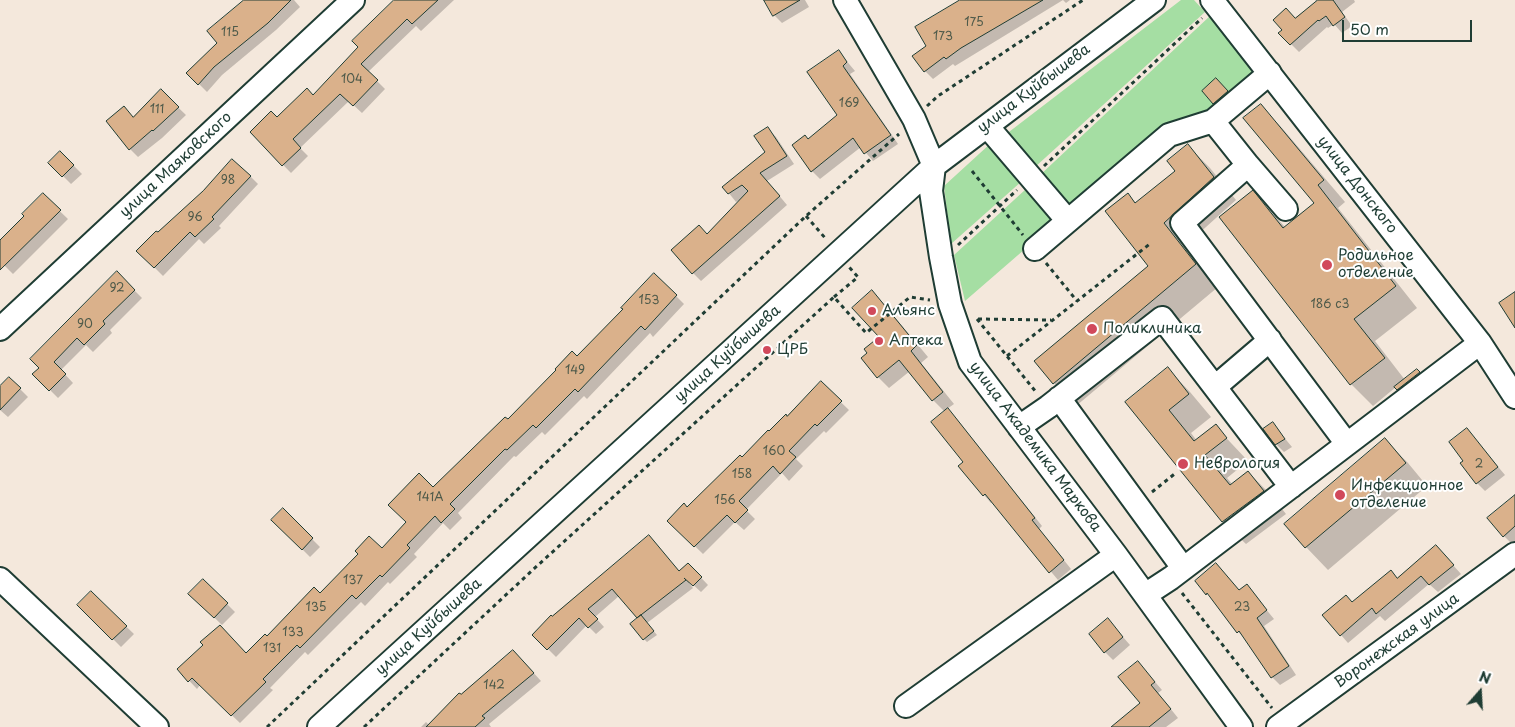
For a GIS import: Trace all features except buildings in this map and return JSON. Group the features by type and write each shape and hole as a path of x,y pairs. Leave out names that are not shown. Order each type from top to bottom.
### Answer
{"street":[{"name":"улица Маяковского","path":"0,329 352,0"},
{"path":"845,0 914,119 934,166"},
{"name":"улица Куйбышева","path":"318,727 934,166 1154,0"},
{"name":"улица Донского","path":"1214,3 1480,343 1515,397"},
{"path":"1035,249 1169,136 1213,120 1270,73"},
{"path":"1213,120 1286,209"},
{"path":"987,126 1068,221"},
{"path":"1248,165 1182,224 1347,444"},
{"name":"улица Академика Маркова","path":"934,166 930,191 941,257 950,304 970,362 1116,555 1241,727"},
{"path":"1019,427 1162,318 1291,487"},
{"path":"1215,387 1270,340"},
{"path":"1145,595 1480,343"},
{"path":"1059,398 1183,568"},
{"name":"Воронежская улица","path":"1278,727 1515,554"},
{"path":"906,706 1116,555"},
{"path":"0,580 157,727"}],"path":[{"path":"267,727 806,216 902,131 920,111 938,96 1083,0"},
{"path":"941,257 950,253 1214,3"},
{"path":"1007,356 1151,243"},
{"path":"364,727 536,566 834,297 866,333 910,297 950,304"},
{"path":"977,319 1052,320"}],"green space":[{"path":"1181,0 1194,0 1205,12 1034,168 1005,135"},
{"path":"1210,16 1256,73 1209,114 1174,121 1069,210 1039,176"},
{"path":"991,143 1022,181 951,244 944,186"},
{"path":"1026,189 1055,223 965,301 954,255"}],"place":[{"name":"Родильное отделение","path":"1327,265"},
{"name":"Альянс","path":"872,311"},
{"name":"Поликлиника","path":"1092,329"},
{"name":"Аптека","path":"879,341"},
{"name":"ЦРБ","path":"767,350"},
{"name":"Неврология","path":"1183,464"},
{"name":"Инфекционное отделение","path":"1340,495"}]}
